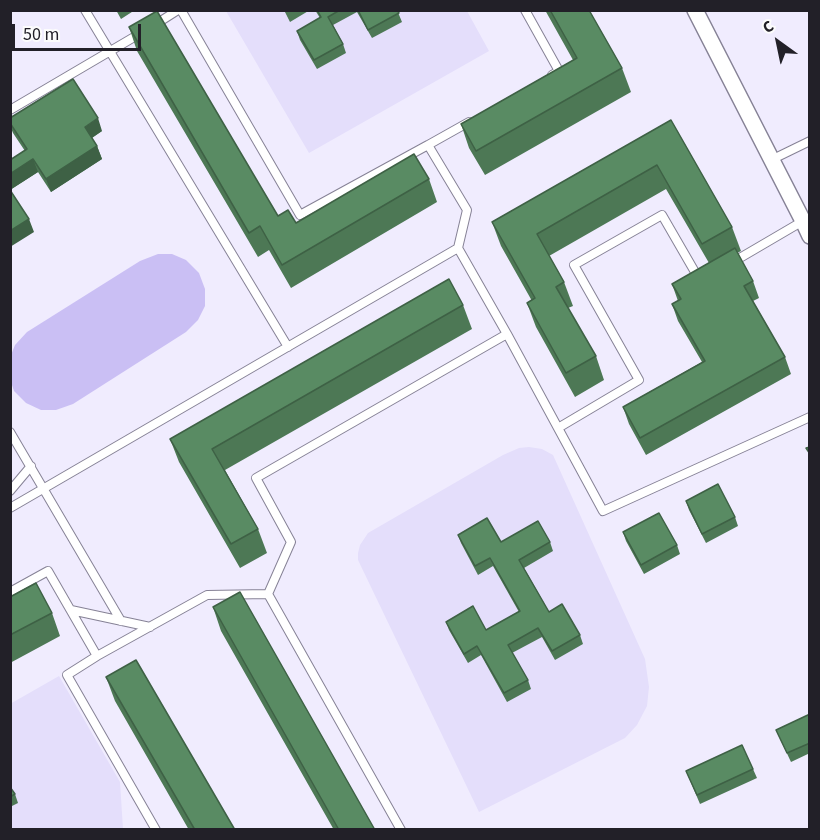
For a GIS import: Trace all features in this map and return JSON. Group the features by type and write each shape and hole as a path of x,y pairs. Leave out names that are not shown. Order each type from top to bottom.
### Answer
{"street":[{"path":"695,10 810,236"}],"lane":[{"path":"85,10 288,347"},
{"path":"10,110 179,10 300,215 478,116"},
{"path":"525,10 559,71 549,77"},
{"path":"771,160 810,141"},
{"path":"428,145 467,210 458,248 603,512 810,417"},
{"path":"558,428 639,380 574,265 662,215 700,280 710,274"},
{"path":"721,268 803,221"},
{"path":"10,507 458,248"},
{"path":"268,594 291,542 256,478 507,334"},
{"path":"10,432 121,621"},
{"path":"10,491 31,466"},
{"path":"10,592 48,571 97,656"},
{"path":"156,830 67,675 207,595 268,594"},
{"path":"268,594 401,830"},
{"path":"71,610 150,627"}],"shaded area":[{"path":"226,11 467,11 489,51 309,153"},
{"path":"158,254 172,254 186,260 199,273 205,289 205,306 198,320 186,332 73,404 56,410 41,410 26,403 14,391 11,382 11,355 15,345 27,332 140,261"},
{"path":"519,448 542,449 553,455 645,659 649,687 647,706 637,725 625,738 479,812 358,560 358,553 368,533 503,455"},
{"path":"59,676 120,782 123,829 11,829 10,704"}],"building":[{"path":"317,10 340,10 328,17 343,44 314,60 297,31 321,17"},
{"path":"358,10 397,10 399,13 368,30"},
{"path":"550,10 589,10 622,68 476,151 461,124 577,58"},
{"path":"157,11 278,216 288,210 296,223 414,154 429,179 282,265 260,226 249,233 129,27"},
{"path":"73,79 98,118 85,127 97,146 46,179 33,159 10,174 10,160 27,149 10,123 10,118"},
{"path":"671,120 732,227 702,244 657,165 537,234 564,282 556,287 596,356 566,373 527,303 535,298 492,222"},
{"path":"10,190 29,219 10,231"},
{"path":"735,248 753,281 744,286 785,357 640,438 623,407 705,361 672,304 681,299 672,284"},
{"path":"449,279 463,305 212,449 258,529 231,544 170,439"},
{"path":"718,484 735,517 702,534 686,501"},
{"path":"659,513 677,545 641,565 623,532"},
{"path":"487,518 501,542 538,521 550,542 519,560 549,612 562,604 580,635 552,651 538,628 508,645 528,680 504,693 477,646 464,654 446,622 473,606 486,630 520,611 490,558 475,566 458,535"},
{"path":"36,583 52,613 10,635 10,597"},
{"path":"240,592 375,830 339,830 213,607"},
{"path":"136,660 235,830 195,830 106,677"},
{"path":"810,714 810,743 787,753 776,730"},
{"path":"742,745 753,769 697,795 686,771"},
{"path":"10,787 15,794 10,797"}]}
